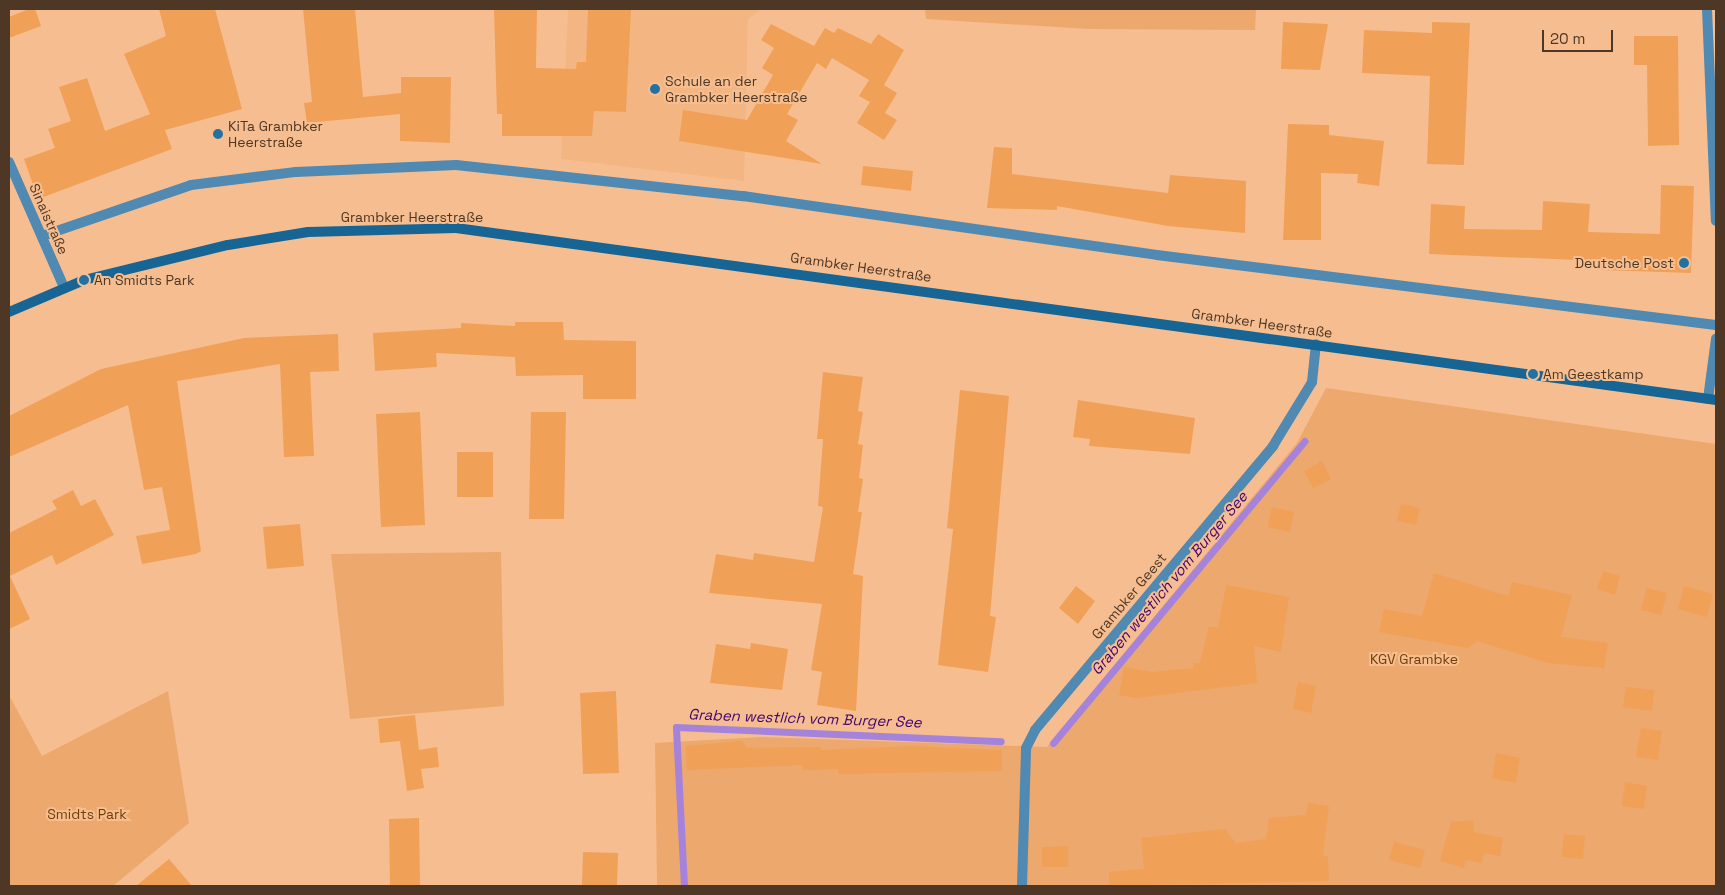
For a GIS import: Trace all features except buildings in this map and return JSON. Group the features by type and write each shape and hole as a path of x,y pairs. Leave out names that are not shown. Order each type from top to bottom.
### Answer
{"main road":[{"name":"Grambker Heerstraße","path":"9,312 64,287 130,266 308,232 456,228 1712,399"}],"street":[{"path":"1707,9 1716,221"},
{"name":"Sinaistraße","path":"9,162 64,287"},
{"path":"42,236 191,185 296,172 456,165 743,196 1194,260 1716,325"},
{"path":"1712,399 1716,339"},
{"name":"Grambker Geest","path":"1022,886 1026,748 1035,730 1273,446 1312,382 1316,344"}],"shaded area":[{"name":"Schule an der Grambker Heerstraße","path":"568,9 761,9 748,19 744,181 561,159"}],"green space":[{"path":"925,9 1256,9 1255,30 1089,29 926,19"},
{"name":"KGV Grambke","path":"1326,388 1716,444 1716,886 657,886 655,743 761,737 1047,747 1297,443"},
{"path":"501,552 504,706 350,719 331,554"},
{"name":"Smidts Park","path":"168,691 189,823 113,886 9,886 9,695 42,756"}],"waterway":[{"name":"Graben westlich vom Burger See","path":"1053,743 1305,441"},
{"name":"Graben westlich vom Burger See","path":"684,886 676,727 1001,741"}],"place":[{"name":"Schule an der Grambker Heerstraße","path":"655,89"},
{"name":"KiTa Grambker Heerstraße","path":"218,134"},
{"name":"Deutsche Post","path":"1684,263"},
{"name":"An Smidts Park","path":"84,280"},
{"name":"Am Geestkamp","path":"1533,374"}]}
